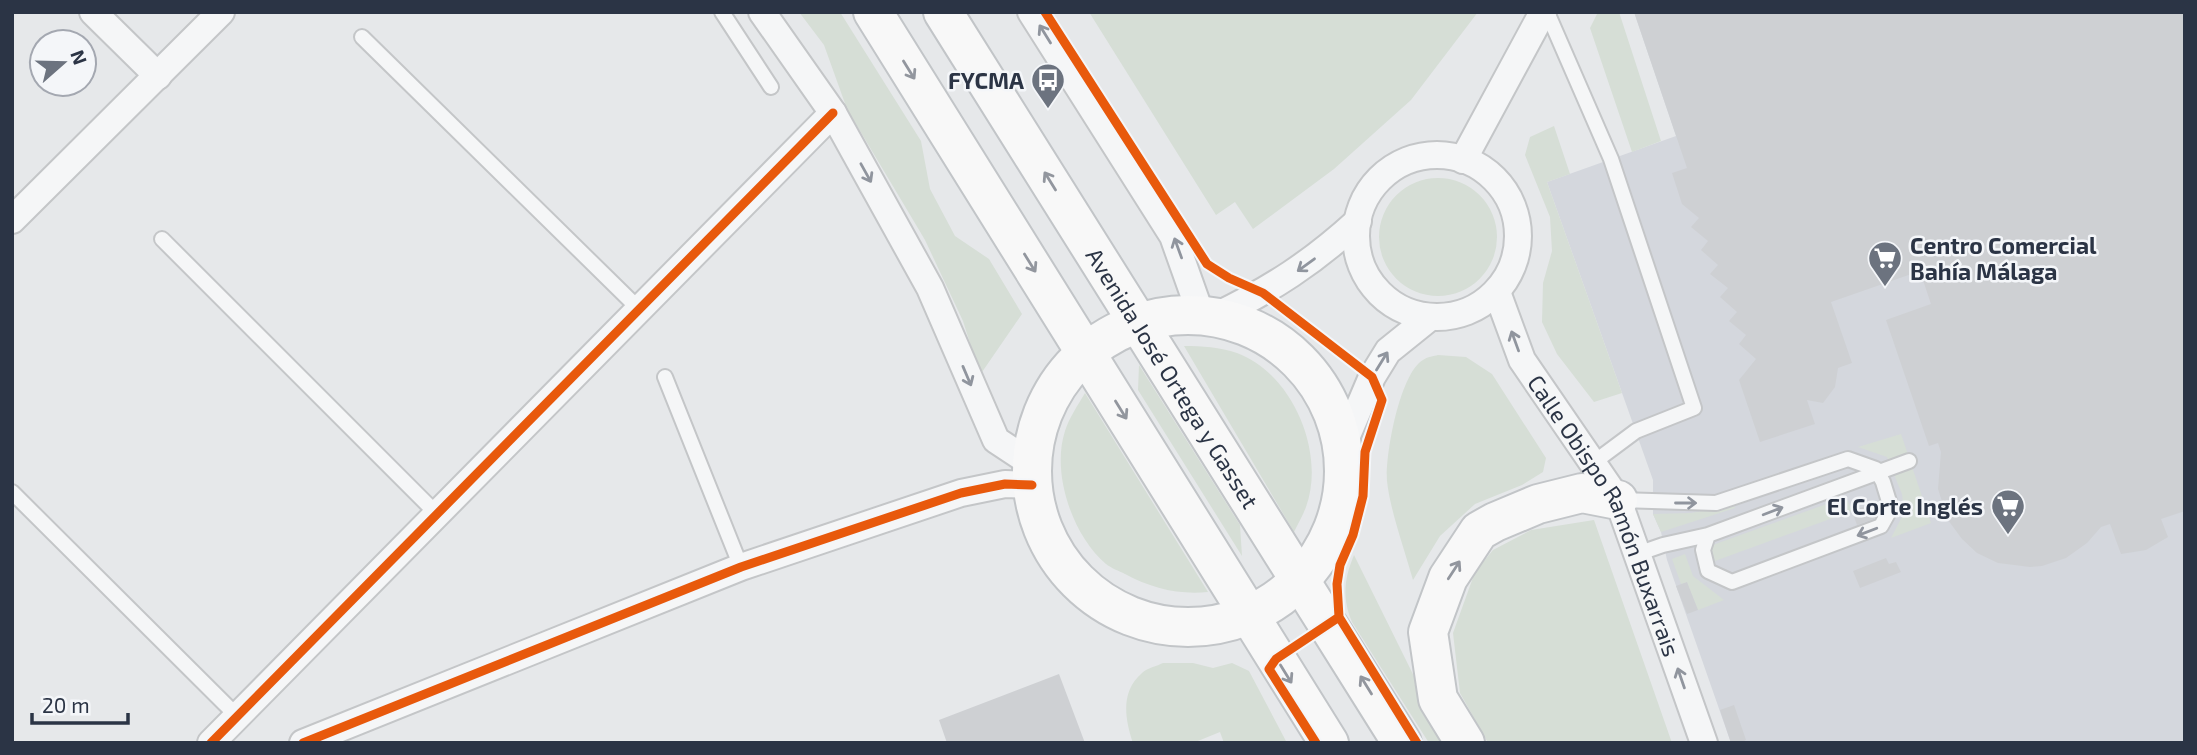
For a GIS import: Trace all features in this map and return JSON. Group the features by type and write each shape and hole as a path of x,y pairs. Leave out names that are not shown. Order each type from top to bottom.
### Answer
{"main road":[{"path":"873,12 1329,743"},
{"name":"Avenida José Ortega y Gasset","path":"943,12 1402,743"},
{"path":"1208,314 1249,326 1293,354 1325,394 1343,445 1345,488 1337,522 1321,554 1301,581 1277,601 1250,616 1216,626 1188,628 1149,623 1108,606 1073,577 1046,537 1032,474 1041,417 1055,387 1085,352 1112,334 1138,322 1163,316 1208,314"},
{"path":"1465,743 1438,699 1427,632 1448,578 1479,531 1495,522 1538,504 1582,493 1618,500"}],"street":[{"path":"93,12 158,76"},
{"path":"12,220 221,12"},
{"path":"303,743 741,567 961,493 1005,484 1032,474 996,440 930,288 833,113 762,12"},
{"path":"1031,12 1173,236 1208,314 1264,293 1326,250 1358,221"},
{"path":"1464,160 1545,12"},
{"path":"211,743 833,113"},
{"path":"1430,155 1464,160 1473,162 1493,177 1508,197 1517,221 1518,246 1511,271 1497,292 1466,313 1429,318 1405,312 1384,297 1366,275 1357,249 1358,221 1364,201 1391,169 1410,160 1430,155"},
{"name":"Calle Obispo Ramón Buxarrais","path":"1497,292 1522,360 1618,500 1704,743"},
{"path":"1343,445 1372,377 1388,351 1429,318"}],"lane":[{"path":"722,12 771,87"},
{"path":"1545,12 1611,159 1694,408 1636,431 1593,463"},
{"path":"362,37 639,309"},
{"path":"162,239 437,514"},
{"path":"665,377 741,567"},
{"path":"1618,500 1716,503 1848,459 1876,469 1891,508 1881,526 1732,582 1708,572 1703,550 1708,535"},
{"path":"1637,554 1708,535 1909,461"},
{"path":"12,492 237,716"}],"shaded area":[{"path":"799,12 840,12 921,141 930,189 955,236 989,259 1022,314 980,375 963,321 925,240 847,109 824,45"},
{"path":"1089,12 1478,12 1411,100 1334,169 1253,229 1235,202 1216,215"},
{"path":"1598,12 1619,12 1661,141 1632,152 1590,28"},
{"name":"Centro Comercial Bahía Málaga","path":"1634,12 2185,12 2185,743 1731,743 1653,514 1653,480 1547,182 1676,136"},
{"path":"1554,126 1570,174 1547,182 1622,393 1594,402 1557,354 1542,322 1543,283 1552,251 1550,217 1525,155 1530,137"},
{"path":"1438,178 1461,182 1480,195 1493,214 1497,237 1493,260 1480,279 1461,292 1438,296 1415,292 1396,279 1383,260 1379,237 1383,214 1396,195 1415,182"},
{"path":"1184,346 1211,347 1237,353 1257,363 1274,378 1288,396 1300,417 1311,463 1311,485 1306,507 1294,532"},
{"path":"1438,355 1466,357 1492,374 1546,458 1543,472 1522,485 1475,504 1440,536 1413,580 1394,517 1387,469 1391,435 1407,381 1423,360"},
{"path":"1139,365 1240,525 1242,556 1138,390"},
{"path":"1085,393 1208,592 1175,591 1135,579 1106,564 1084,537 1075,521 1063,485 1061,448 1071,416"},
{"path":"1901,434 1931,523 1891,538 1904,513 1902,494 1887,457 1858,447"},
{"path":"1846,497 1852,511 1715,561 1710,546"},
{"path":"1734,505 1735,508 1661,532 1653,514 1691,513"},
{"path":"1594,520 1672,743 1488,743 1460,693 1453,633 1475,572 1493,550 1531,530"},
{"path":"1685,554 1693,576 1724,600 1698,610 1687,583 1681,584 1672,559"},
{"path":"1354,555 1447,743 1429,743 1352,622 1345,588"},
{"path":"1163,663 1193,663 1213,668 1232,663 1249,671 1287,743 1224,743 1220,732 1193,743 1133,743 1126,706 1130,689 1144,671"}],"building":[{"path":"1634,12 2185,12 2185,511 2161,519 2168,537 2146,550 2121,554 2110,524 2101,527 2087,543 2066,558 2030,567 1998,563 1977,553 1962,539 1948,520 1938,489 1941,452 1938,443 1929,446 1886,320 1931,304 1920,271 1831,302 1852,363 1838,368 1835,387 1823,403 1807,400 1815,424 1760,442 1739,380 1756,359 1739,344 1746,335 1729,321 1737,312 1720,297 1728,288 1710,274 1718,265 1701,250 1708,241 1691,227 1699,218 1682,204 1672,173 1687,168"},
{"path":"1871,504 1876,518 1857,525 1852,511"},
{"path":"1886,558 1889,564 1896,562 1901,572 1860,588 1853,571"},
{"path":"1687,582 1698,610 1687,614 1676,586"},
{"path":"1059,674 1085,743 947,743 939,720"},
{"path":"1734,705 1746,740 1740,743 1731,743 1720,710"}],"cycle path":[{"path":"1045,12 1207,264 1229,278 1263,293 1372,377 1382,400 1365,452 1363,496 1353,535 1340,565 1337,584 1339,617 1417,743"},
{"path":"211,743 833,113"},
{"path":"303,743 741,567 961,493 1005,484 1032,485"},
{"path":"1316,743 1269,669 1276,659 1339,617"}],"place":[{"name":"FYCMA","path":"1048,110"},
{"name":"Centro Comercial Bahía Málaga","path":"1885,288"},
{"name":"El Corte Inglés","path":"2008,536"}]}
